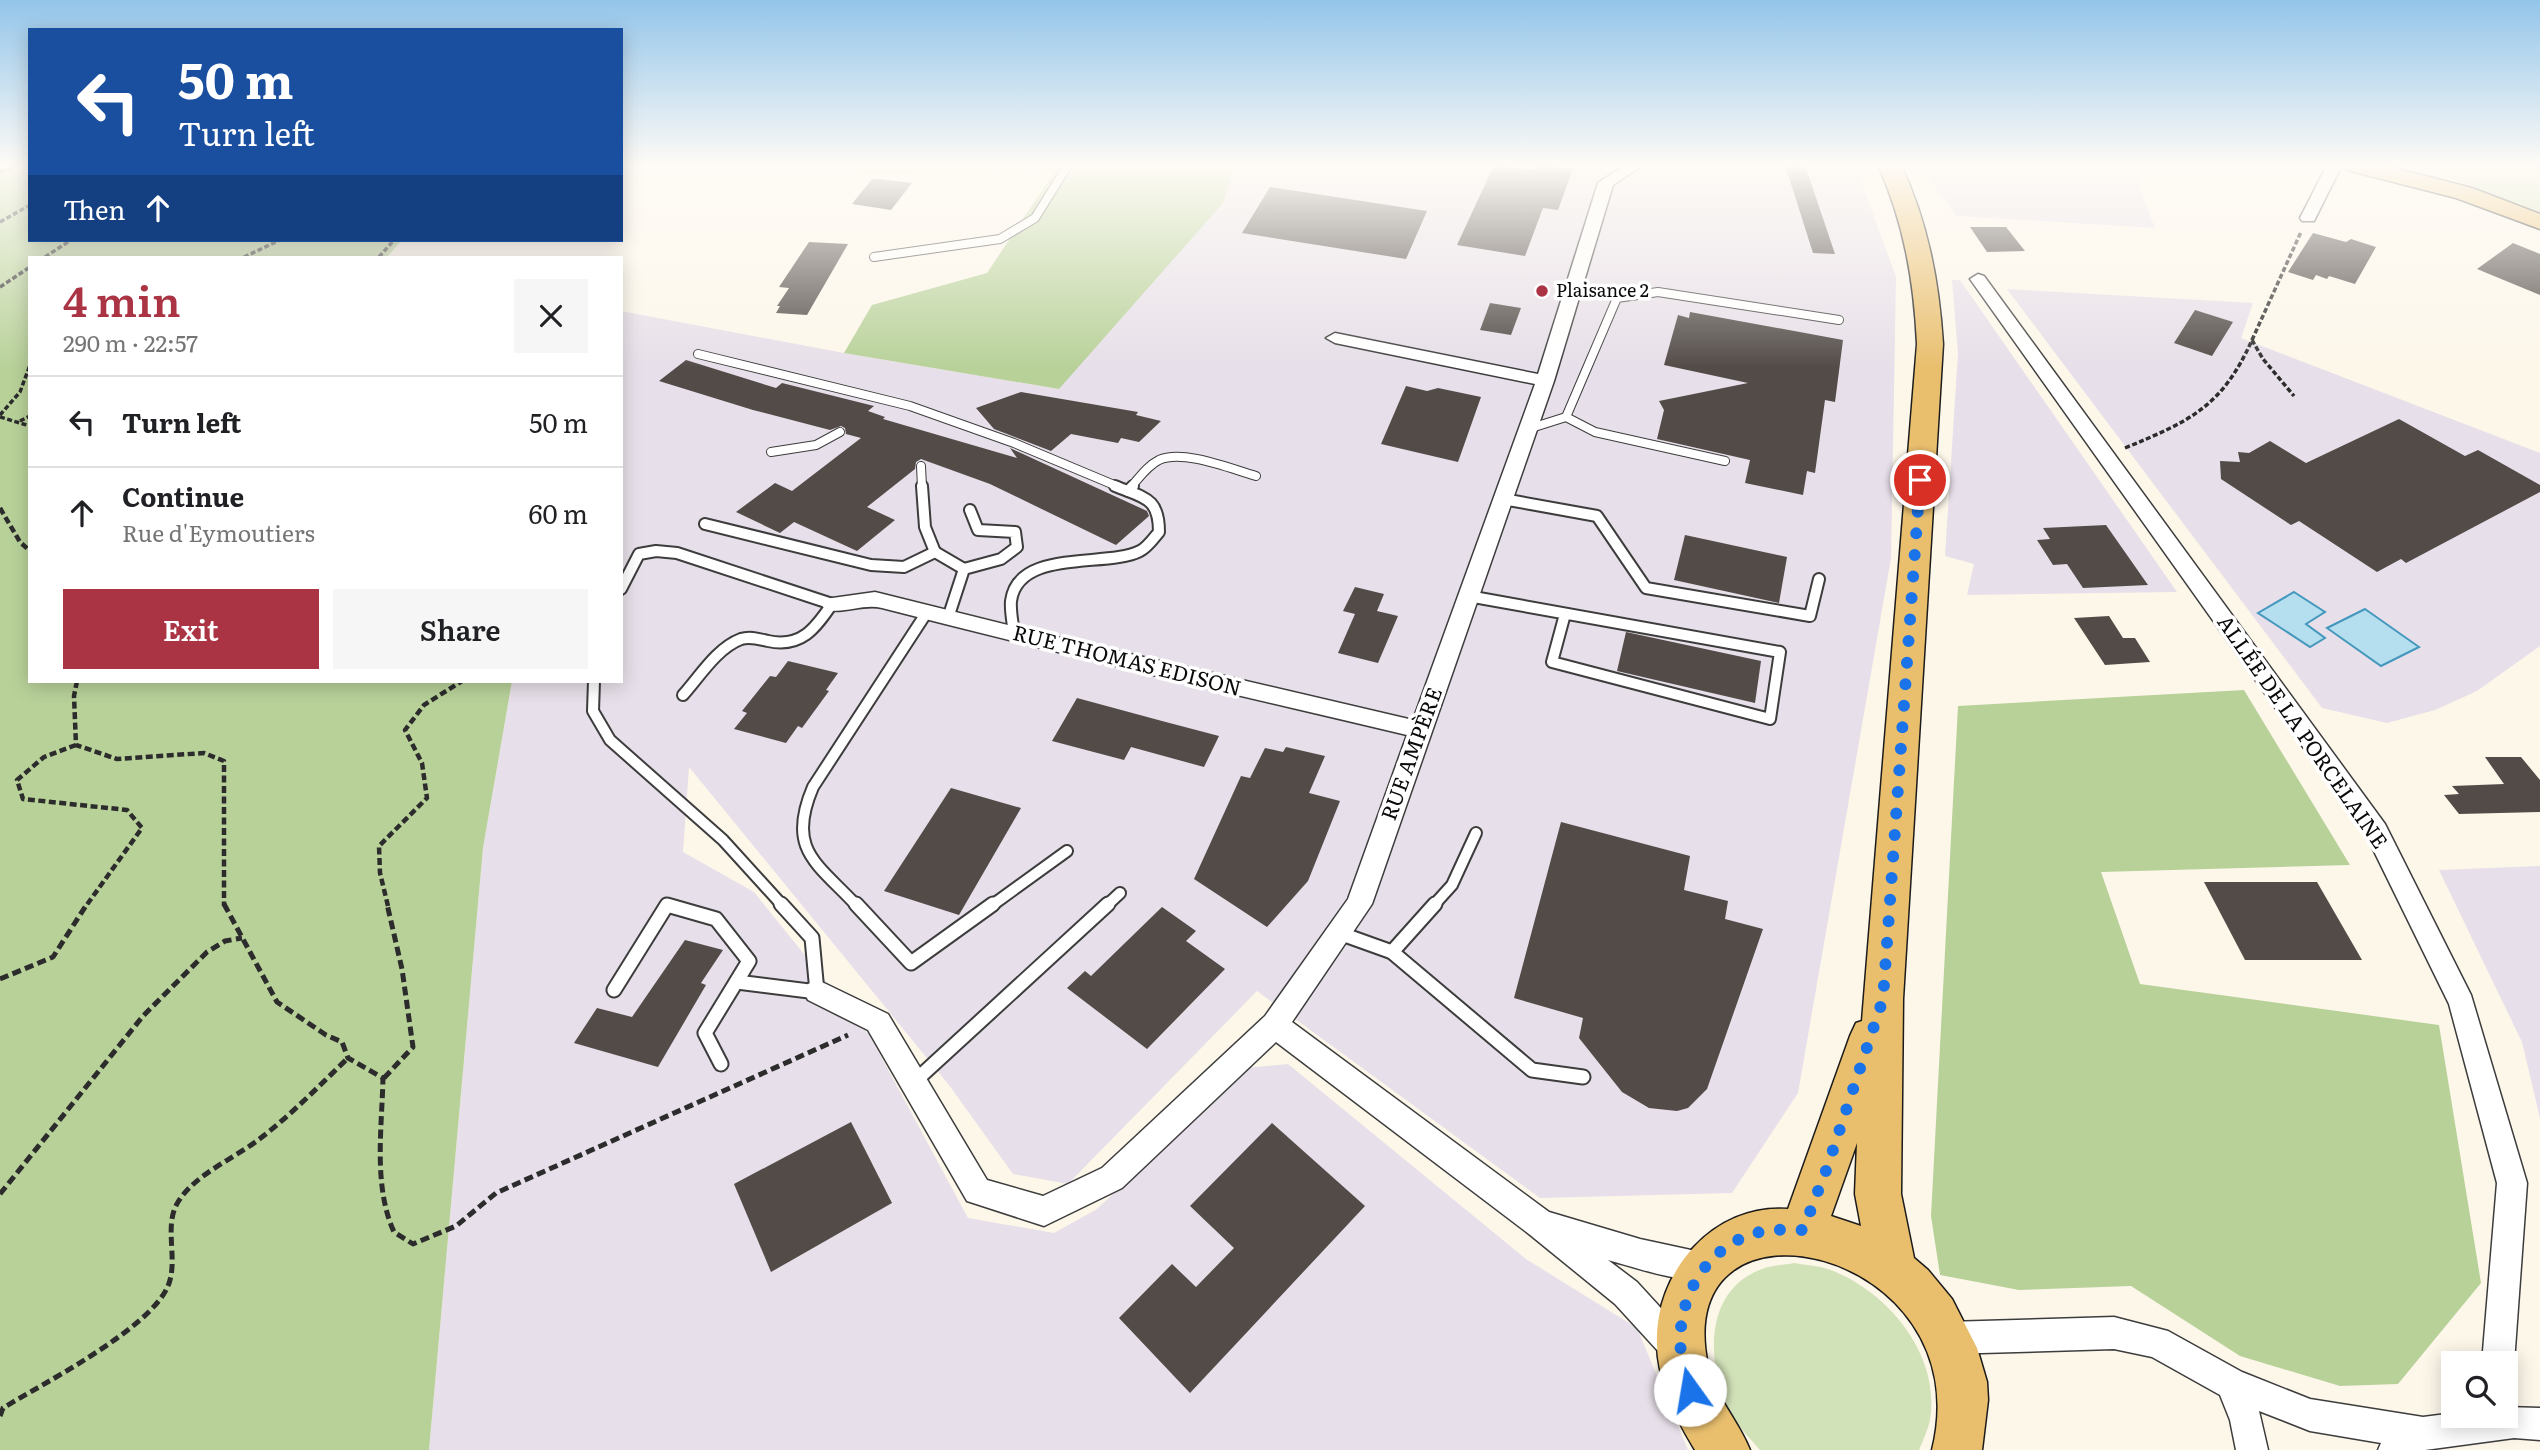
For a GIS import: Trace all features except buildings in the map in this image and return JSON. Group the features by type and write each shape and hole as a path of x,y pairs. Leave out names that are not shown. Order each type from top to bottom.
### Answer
{"main road":[{"path":"1893,1270 1878,1194 1883,999 1930,344 1927,281 1915,233"},
{"path":"1803,1230 1827,1168 1883,999"},
{"path":"1724,1450 1707,1427 1690,1390 1681,1353 1681,1321 1689,1291 1703,1266 1730,1243 1764,1231 1803,1230 1833,1237 1864,1250 1893,1270 1924,1301 1947,1338 1962,1379 1964,1421 1957,1450"}],"street":[{"name":"RUE AMPÈRE","path":"878,1022 977,1191 1044,1211 1112,1178 1275,1025 1359,904 1545,381 1591,233"},
{"name":"ALLÉE DE LA PORCELAINE","path":"1978,279 2376,831 2462,1003 2512,1183 2499,1351"},
{"path":"1335,338 1545,381"},
{"name":"RUE THOMAS EDISON","path":"832,604 874,599 1421,730"},
{"path":"817,992 878,1022"},
{"path":"1275,1025 1540,1224 1626,1293 1681,1353"},
{"path":"1540,1224 1640,1254 1703,1266"},
{"path":"1947,1338 2114,1333 2157,1342 2232,1384 2310,1415 2423,1433 2520,1417"},
{"path":"2232,1384 2246,1420 2252,1450"},
{"path":"2394,1450 2423,1433"}],"lane":[{"path":"874,257 1000,239 1011,233"},
{"path":"1566,418 1616,299 1658,292 1839,320"},
{"path":"698,354 876,396 1021,444 1150,501 1159,512 1159,532 1140,551 1075,560 1039,569 1016,588 1011,601 1014,634"},
{"path":"867,405 876,396"},
{"path":"1528,429 1566,418 1595,432 1725,461"},
{"path":"771,452 806,447 829,440 840,432"},
{"path":"1128,491 1156,461 1167,456 1185,457 1256,476"},
{"path":"921,466 925,527 935,552 964,569"},
{"path":"1503,499 1597,516 1646,588 1810,616 1819,579"},
{"path":"970,510 978,530 1015,532 1017,547 1001,559 964,569 937,615 813,787 802,813 800,836 807,852 911,963 1067,851"},
{"path":"705,524 871,565 904,567 935,552"},
{"path":"623,584 639,554 656,551 677,553 832,604 812,632 796,643 785,644 747,637 732,643 683,695"},
{"path":"1468,596 1780,652 1770,719 1552,662 1565,614"},
{"path":"594,683 593,711 610,740 723,840 812,938 817,992 737,982"},
{"path":"1392,952 1452,885 1476,833"},
{"path":"912,1084 1120,893"},
{"path":"614,990 667,905 716,919 749,961 705,1033 721,1064"},
{"path":"1339,933 1392,952 1532,1070 1583,1077"}],"path":[{"path":"2105,457 2182,425 2203,413 2242,368 2301,233"},
{"path":"47,256 68,242"},
{"path":"246,256 276,242"},
{"path":"380,256 392,242"},
{"path":"0,287 28,268"},
{"path":"2252,340 2263,359 2294,396"},
{"path":"28,370 20,392 0,416 28,425"},
{"path":"20,421 28,417"},
{"path":"0,508 20,542 28,549"},
{"path":"76,745 79,728 73,692 77,683"},
{"path":"459,683 424,705 405,730 422,764 427,798 379,846 380,873 402,969 414,1047 383,1078 384,1183 386,1208 394,1233 412,1244 456,1226 496,1193 878,1022"},
{"path":"0,979 54,957 85,907 142,828 127,810 23,799 17,780 44,757 76,745 117,759 204,754 224,761 224,905 277,1002 326,1035 342,1042 348,1058 383,1078"},
{"path":"0,1194 143,1016 207,952 225,942 242,938"},
{"path":"1,1409 100,1350 156,1304 168,1286 176,1204 205,1175 250,1146 290,1114 348,1058"}],"shaded area":[{"path":"1171,233 1880,233 1896,277 1891,558 1798,1093 1732,1193 1540,1198 1257,991 1068,1184 1013,1174 949,1085 689,767 683,852 754,892 870,1036 968,1218 1054,1233 1097,1209 1245,1068 1288,1064 1526,1259 1637,1328 1688,1450 429,1450 483,848 512,683 623,683 623,311 844,353 1059,389"},
{"path":"1952,280 1960,280 2177,592 1967,595 1974,564 1945,556 1958,353"},
{"path":"2007,289 2253,303 2241,338 2540,453 2540,646 2477,691 2435,710 2387,723 2322,708"},
{"path":"2540,866 2540,1118 2522,1042 2439,870"}],"green space":[{"path":"0,233 28,233 28,242 400,242 388,256 28,256 28,683 512,683 483,848 429,1450 0,1450"},
{"path":"1014,233 1197,233 1059,389 844,353 872,305 987,273"},
{"path":"2244,690 2350,865 2101,872 2140,984 2439,1025 2481,1283 2398,1384 2340,1386 2240,1356 2131,1286 2019,1290 1940,1275 1931,1216 1958,706"},
{"path":"1794,1263 1827,1269 1852,1280 1890,1310 1906,1329 1919,1350 1927,1372 1931,1396 1930,1420 1919,1450 1760,1450 1736,1421 1724,1398 1714,1355 1714,1334 1719,1313 1728,1295 1742,1280 1762,1269"}],"water":[{"path":"2294,592 2325,612 2306,624 2325,638 2310,647 2258,613"},
{"path":"2365,609 2419,647 2381,666 2327,628"}],"place":[{"name":"Plaisance 2","path":"1542,291"}],"route":[{"path":"1690,1390 1681,1353 1681,1321 1689,1291 1703,1266 1730,1243 1764,1231 1803,1230 1827,1168 1883,999 1920,480"}]}
